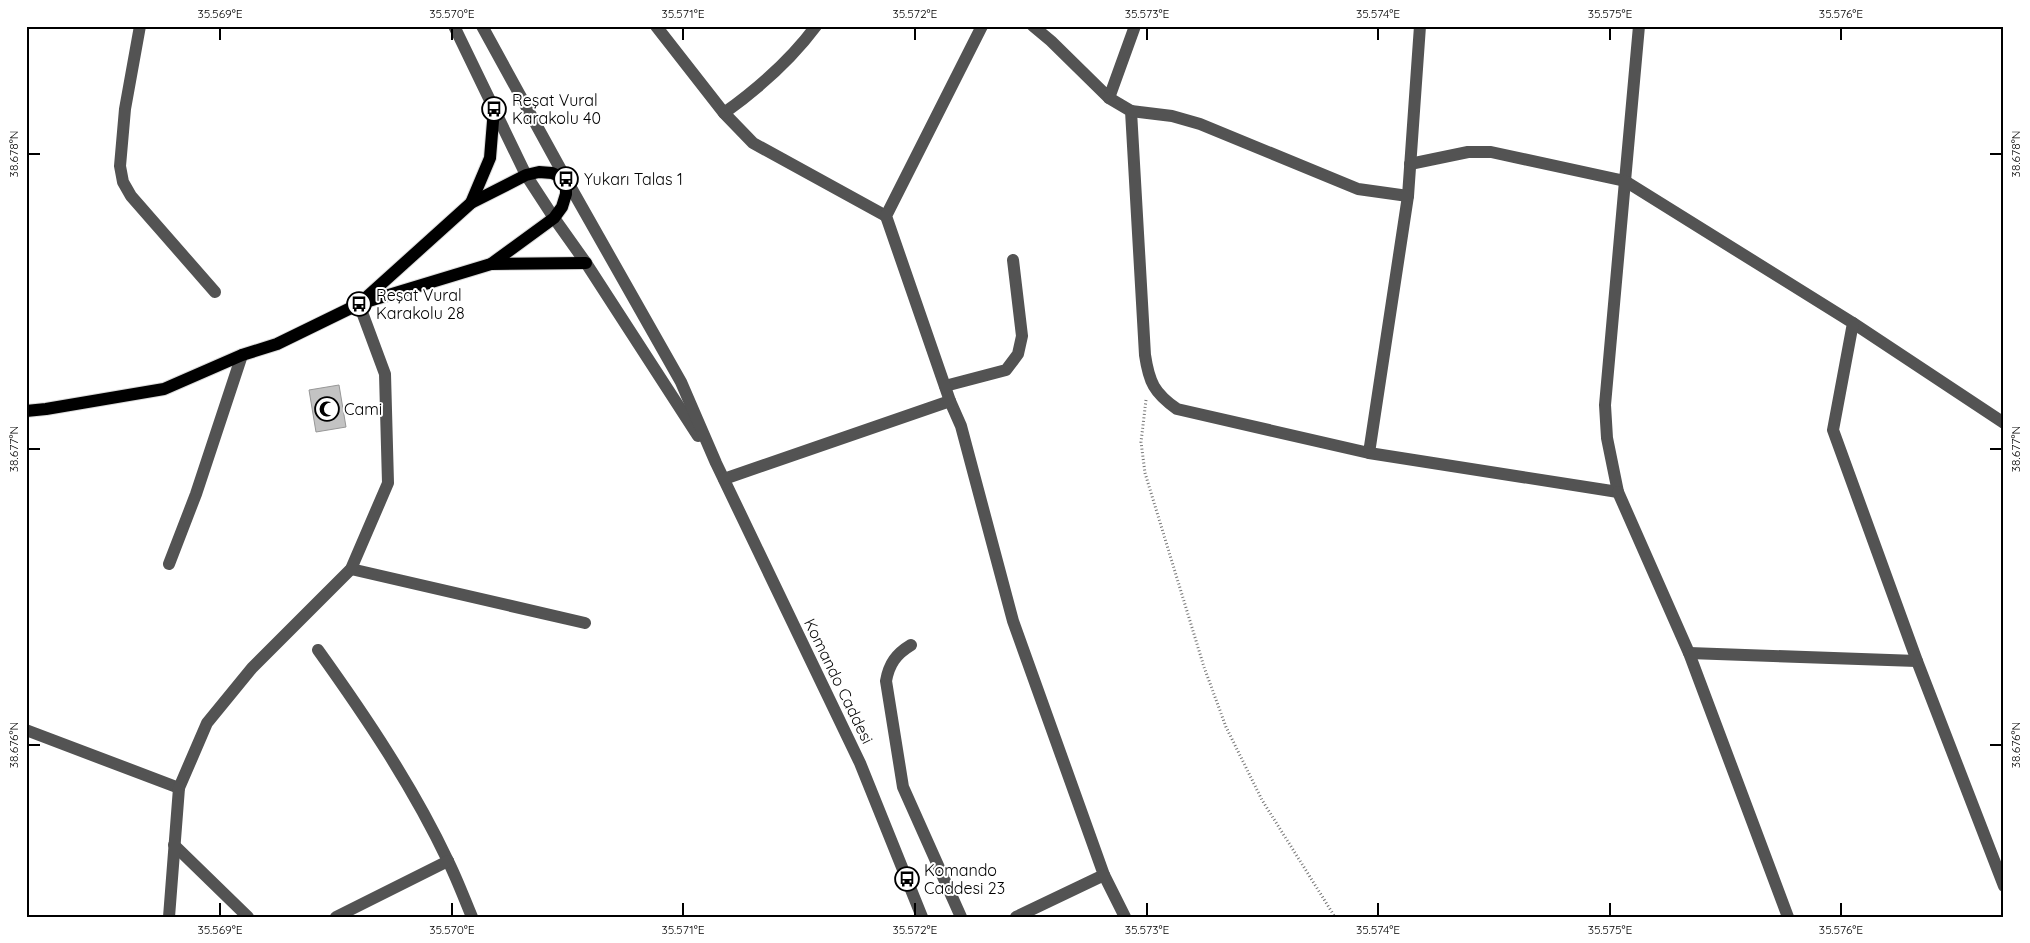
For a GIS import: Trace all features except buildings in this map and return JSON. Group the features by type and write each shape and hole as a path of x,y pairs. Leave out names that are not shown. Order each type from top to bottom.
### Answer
{"main road":[{"path":"471,203 490,158 494,109"},
{"path":"359,304 471,203 526,175 539,172 552,173 566,179 566,194 562,207 554,218 491,264"},
{"path":"26,411 164,389 242,355 277,344 359,304 491,264 586,263"}],"street":[{"path":"140,26 125,109 120,166 123,182 131,196 216,292"},
{"path":"454,26 526,175 586,263 716,463"},
{"path":"482,26 681,382 716,463"},
{"path":"656,26 724,113 753,143 886,216 950,402 961,426 1013,621 1104,875 1125,917"},
{"path":"724,113 770,78 790,58 816,26"},
{"path":"886,216 982,26"},
{"path":"1033,26 1109,98 1131,111 1172,116 1200,124 1358,189 1408,196"},
{"path":"1109,98 1135,26"},
{"path":"1369,454 1408,196 1420,26"},
{"path":"1639,26 1605,405 1607,438 1618,492 1689,653 1788,917"},
{"path":"1131,111 1145,355 1148,374 1153,387 1163,399 1177,409 1369,454 1618,492"},
{"path":"1410,164 1468,152 1491,152 1625,181 1853,323 2004,423"},
{"path":"945,386 1006,370 1018,354 1022,336 1013,260"},
{"path":"169,917 179,788 207,724 252,668 351,569 388,483 385,374 359,304"},
{"path":"1853,323 1833,430 1917,661 2004,886"},
{"path":"169,564 196,494 242,355"},
{"path":"724,479 950,402"},
{"name":"Komando Caddesi","path":"716,463 860,763 922,917"},
{"path":"351,569 585,623"},
{"path":"911,645 893,659 888,669 886,681 903,787 961,917"},
{"path":"318,650 396,766 448,860 472,917"},
{"path":"1689,653 1917,661"},
{"path":"26,730 179,788"},
{"path":"174,845 248,917"},
{"path":"336,917 448,860"},
{"path":"1016,917 1104,875"}],"path":[{"path":"1153,387 1147,397 1142,429 1142,458 1204,667 1226,727 1243,764 1262,800 1335,917"}],"place":[{"name":"Reşat Vural Karakolu 40","path":"494,109"},
{"name":"Yukarı Talas 1","path":"566,179"},
{"name":"Reşat Vural Karakolu 28","path":"359,304"},
{"name":"Cami","path":"327,409"},
{"name":"Komando Caddesi 23","path":"907,879"}]}
